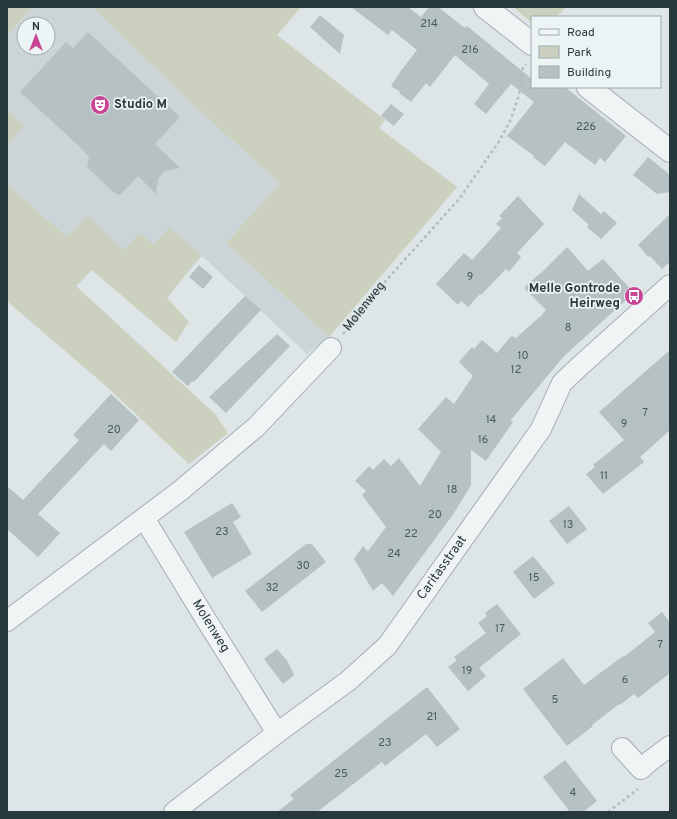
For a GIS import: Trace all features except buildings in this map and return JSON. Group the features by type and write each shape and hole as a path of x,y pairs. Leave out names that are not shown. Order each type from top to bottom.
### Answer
{"street":[{"path":"485,7 530,53"},
{"path":"589,88 670,151"},
{"name":"Caritasstraat","path":"174,812 348,681 387,646 541,429 562,383 670,285"},
{"path":"7,620 180,491 256,427 331,348"},
{"name":"Molenweg","path":"144,518 200,611 277,733"},
{"path":"622,748 642,769 670,746"}],"path":[{"name":"Molenweg","path":"331,348 383,284 460,198 500,140 511,119 519,95 523,68 530,53"}],"shaded area":[{"path":"33,7 92,7 205,116 280,183 226,243 329,337 307,354 202,256 185,275 140,233 123,251 88,215 67,237 7,184 7,35 16,25 16,56 56,56 56,16 25,16"}],"green space":[{"path":"7,7 33,7 25,16 16,16 16,25 7,35"},
{"path":"92,7 301,7 277,35 385,120 379,128 457,187 329,337 226,243 280,183 205,116"},
{"path":"513,7 566,7 557,16 531,16 531,22"},
{"path":"7,110 24,126 7,145"},
{"path":"7,184 67,237 88,215 123,250 140,233 154,245 169,227 201,255 167,298 189,322 176,342 92,270 76,286 215,414 228,433 189,464 106,386 7,301"}],"place":[{"name":"Studio M","path":"100,105"},
{"name":"Melle Gontrode Heirweg","path":"634,296"}]}
